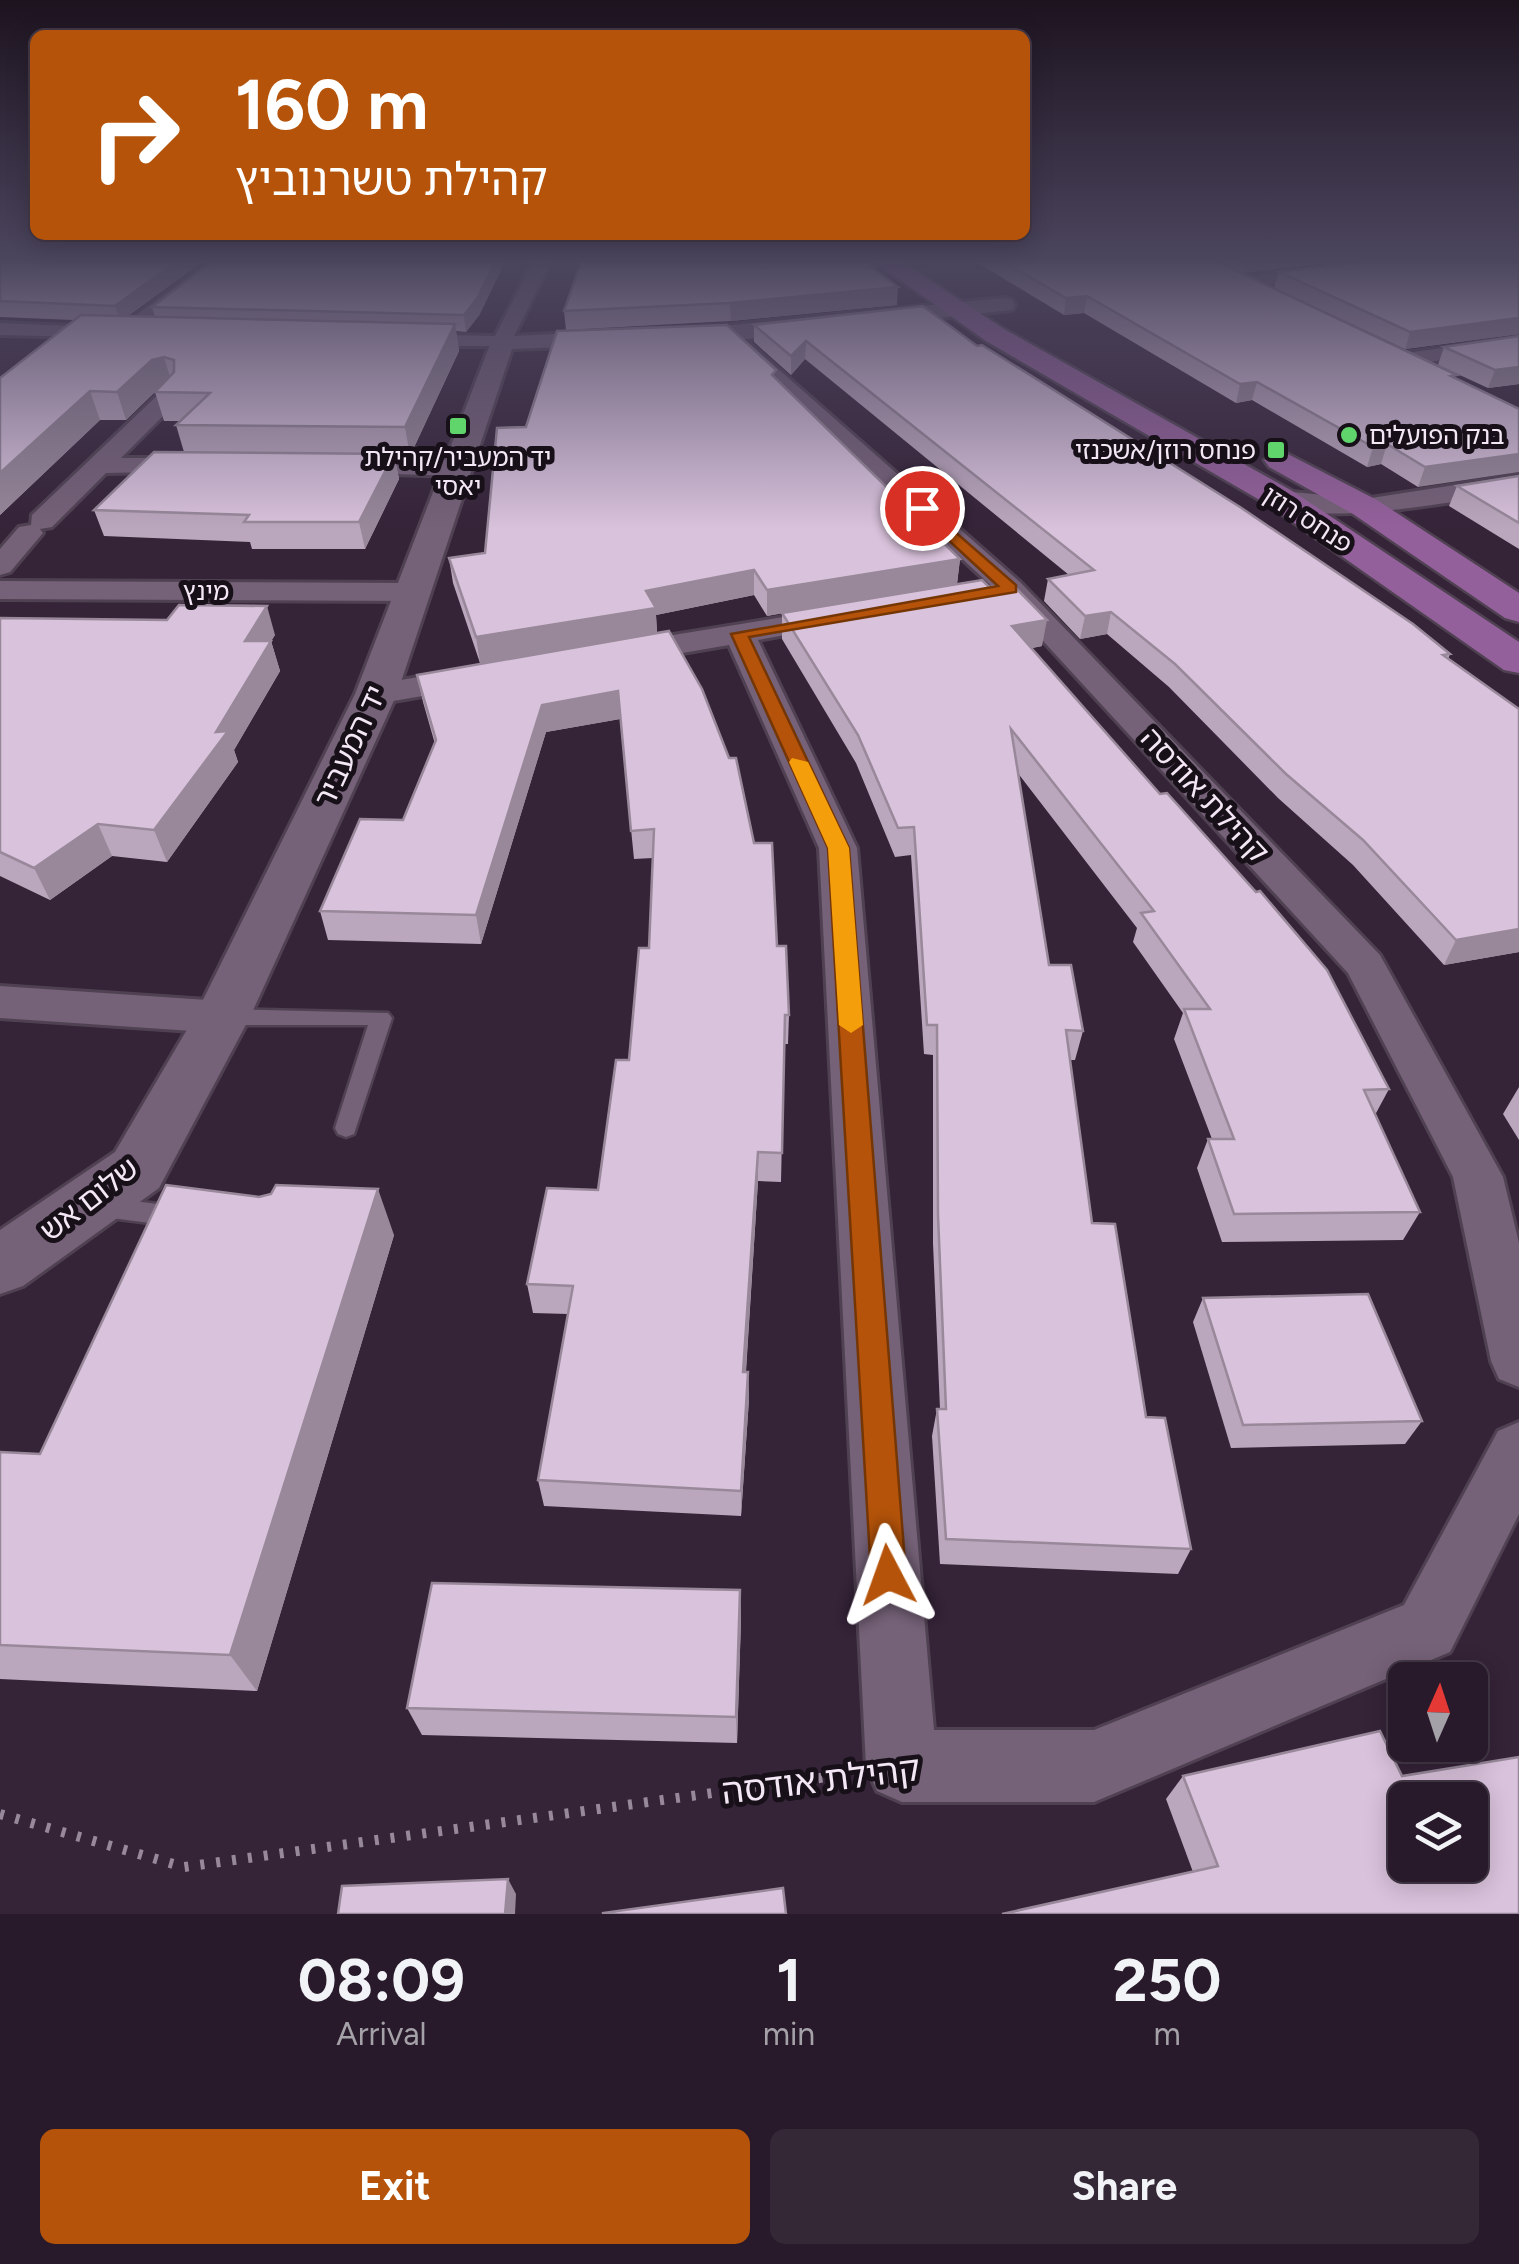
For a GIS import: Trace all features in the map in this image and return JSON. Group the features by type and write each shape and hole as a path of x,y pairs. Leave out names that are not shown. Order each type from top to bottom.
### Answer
{"main road":[{"name":"פנחס רוזן","path":"1049,351 1282,499 1519,661"},
{"name":"פנחס רוזן","path":"1079,351 1101,360"},
{"name":"פנחס רוזן","path":"1249,443 1365,507 1519,610"}],"street":[{"name":"יד המעביר","path":"222,1016 376,694 499,351"},
{"name":"קהילת אודסה","path":"749,351 1365,964 1478,1177 1519,1361"},
{"path":"1434,376 1391,356 1437,351"},
{"path":"0,566 171,395"},
{"path":"101,465 220,466"},
{"path":"319,467 458,468"},
{"path":"1282,499 1365,507 1519,483"},
{"name":"מינץ","path":"0,590 412,592"},
{"path":"584,659 875,611"},
{"path":"740,634 838,848 902,1766"},
{"path":"376,694 506,672"},
{"path":"0,1002 222,1016"},
{"name":"שלום אש","path":"0,1266 137,1170 222,1016"},
{"name":"קהילת אודסה","path":"902,1766 1094,1766 1427,1629 1519,1451"}],"lane":[{"path":"222,1016 381,1018 346,1128"},
{"path":"88,1204 203,1220"}],"path":[{"name":"קהילת אודסה","path":"0,1814 184,1867 902,1766"}],"building":[{"path":"34,351 442,351 405,427 176,425 210,393 155,392 174,372 174,360 152,360 117,392 90,391 0,473 0,378"},
{"path":"550,351 756,351 776,370 772,375 960,559 767,590 754,570 646,591 656,608 476,637 449,558 485,553 497,428 526,427"},
{"path":"819,351 992,351 1240,507 1413,624 1450,654 1443,655 1519,709 1519,929 1456,940 1363,840 1286,774 1175,664 1111,612 1085,616 1048,579 1094,570"},
{"path":"1183,351 1407,351 1519,409 1519,454 1425,467 1387,444 1373,447 1257,382 1240,384"},
{"path":"1454,351 1519,351 1519,367 1495,370"},
{"path":"154,452 394,454 359,522 244,522 249,515 94,510"},
{"path":"1519,476 1519,523 1457,486"},
{"path":"982,580 989,587 1011,583 1047,620 1012,626 1160,794 1167,793 1256,892 1260,891 1327,970 1389,1089 1364,1090 1420,1212 1234,1214 1208,1139 1234,1139 1184,1009 1210,1009 1141,913 1154,911 1011,729 1049,965 1071,965 1083,1031 1066,1030 1092,1223 1115,1224 1146,1417 1165,1418 1191,1549 946,1539 937,1409 946,1409 938,1215 937,1025 927,1025 914,827 898,828 858,735 782,613"},
{"path":"179,605 267,606 245,641 271,641 216,732 228,731 154,830 98,824 34,868 0,852 0,618 167,620"},
{"path":"669,631 702,689 729,758 736,758 754,843 772,843 777,946 786,946 789,1015 785,1015 782,1153 758,1152 743,1372 748,1372 741,1491 538,1480 573,1286 527,1284 547,1188 598,1190 616,1060 629,1060 639,948 649,948 654,829 631,831 618,691 542,705 476,915 320,911 360,819 403,820 436,740 417,675"},
{"path":"166,1185 259,1197 271,1194 276,1185 378,1189 230,1655 0,1645 0,1452 40,1454"},
{"path":"1368,1294 1422,1421 1243,1425 1203,1298"},
{"path":"432,1583 740,1590 736,1717 407,1708"},
{"path":"1380,1731 1388,1747 1388,1762 1395,1762 1402,1776 1519,1757 1519,1914 1002,1914 1218,1866 1183,1776"},
{"path":"508,1879 505,1914 338,1914 342,1886"},
{"path":"783,1888 786,1914 603,1914 603,1913"}],"slow traffic":[{"path":"799,762 838,848 851,1025"}],"place":[{"name":"יד המעביר/קהילת יאסי","path":"458,426"},
{"name":"בנק הפועלים","path":"1349,435"},
{"name":"פנחס רוזן/אשכנזי","path":"1276,450"}],"route":[{"path":"888,1575 838,848 740,634 1010,588 922,508"}]}
